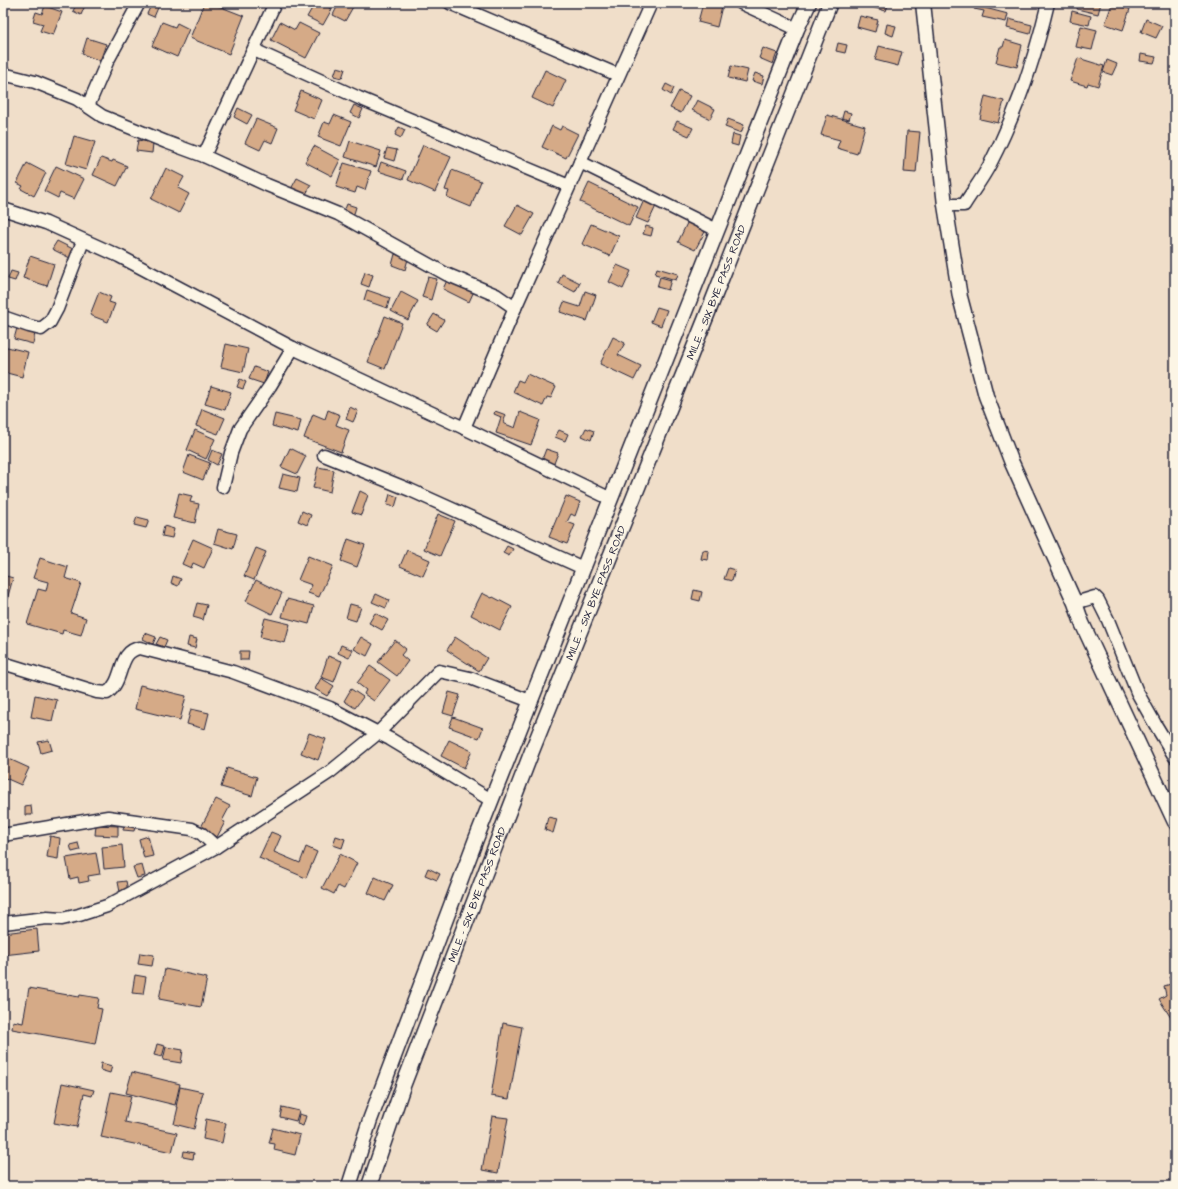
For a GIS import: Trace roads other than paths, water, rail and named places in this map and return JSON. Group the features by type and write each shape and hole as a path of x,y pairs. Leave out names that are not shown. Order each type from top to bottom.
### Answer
{"street":[{"path":"88,106 107,62 139,3"},
{"path":"204,156 275,3"},
{"path":"450,3 618,76"},
{"path":"464,428 515,308 651,3"},
{"path":"741,3 797,29"},
{"path":"349,1186 370,1120 491,800 797,29 809,3"},
{"name":"MILE - SIX BYE PASS ROAD","path":"369,1186 403,1086 532,751 830,3"},
{"path":"923,3 945,205 960,297 986,396 1012,463 1082,623 1175,822"},
{"path":"945,205 964,205 990,165 1029,72 1041,33 1048,3"},
{"path":"254,50 359,98 569,186"},
{"path":"3,74 35,82 77,99 102,116 204,156 267,185 338,214 446,274 496,295 515,308"},
{"path":"580,162 717,230"},
{"path":"3,209 46,223 119,256 293,348 611,499"},
{"path":"3,317 41,329 50,322 58,309 84,240"},
{"path":"223,487 231,452 240,429 270,386 293,348"},
{"path":"324,455 410,490 583,568"},
{"path":"1074,603 1095,598 1098,600 1108,620 1137,692 1175,757"},
{"path":"3,663 97,692 107,693 116,682 128,652 133,649 140,648 233,672 330,708 390,739 491,800"},
{"path":"3,923 47,918 62,919 107,906 216,848 330,772 378,734 439,671 470,678 530,701"},
{"path":"513,744 532,751"},
{"path":"3,835 108,817 192,829 202,834 216,848"}]}
